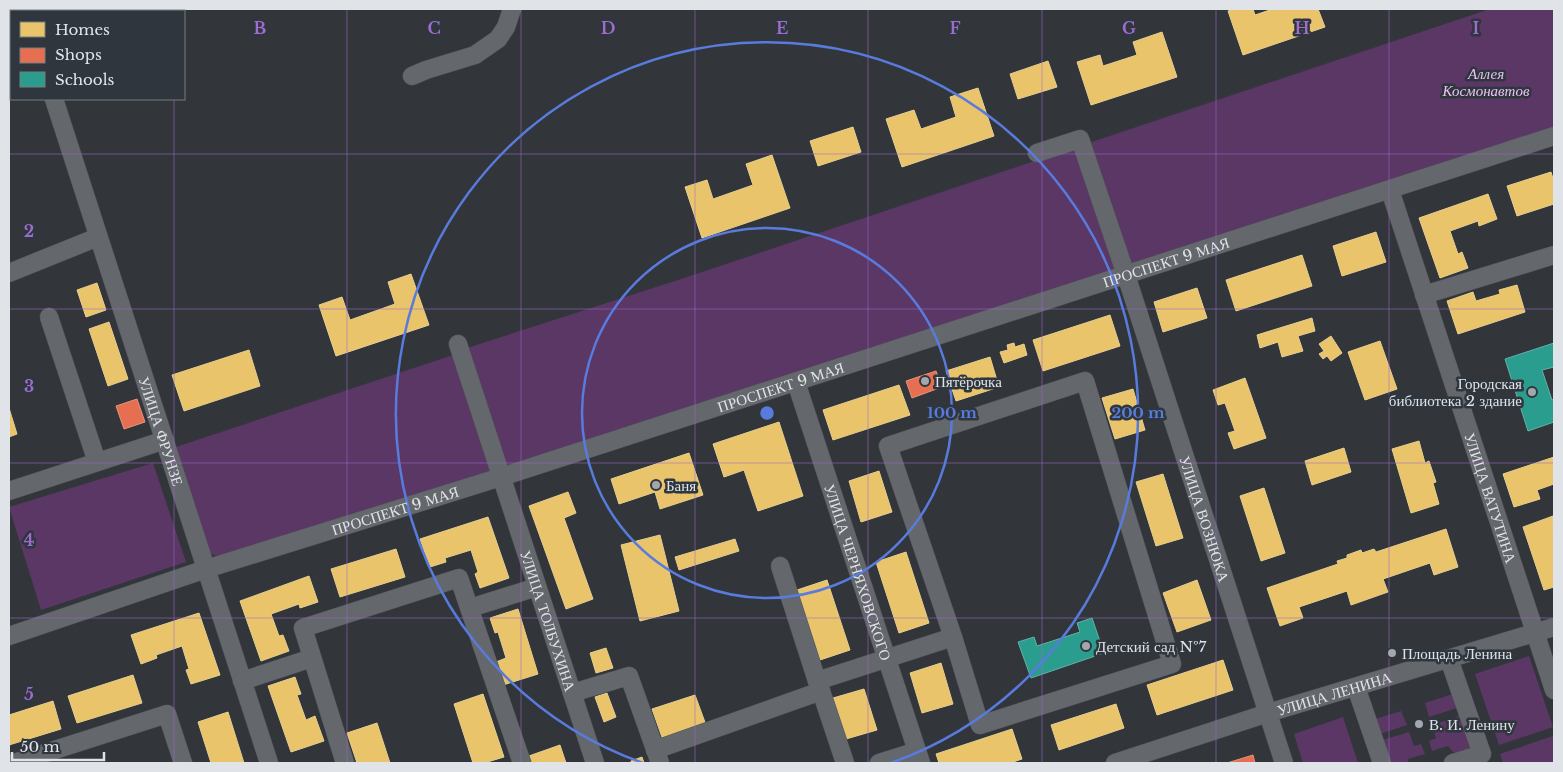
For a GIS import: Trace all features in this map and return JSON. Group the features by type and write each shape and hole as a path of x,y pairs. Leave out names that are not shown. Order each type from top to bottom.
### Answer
{"street":[{"path":"412,76 475,55 498,38 506,27 512,9"},
{"name":"УЛИЦА ФРУНЗЕ","path":"54,100 270,763"},
{"name":"ПРОСПЕКТ 9 МАЯ","path":"9,636 206,570 501,477 1554,136"},
{"name":"УЛИЦА ВОЗНЮКА","path":"1037,153 1080,139 1284,763"},
{"name":"УЛИЦА ВАТУТИНА","path":"1390,190 1554,690"},
{"path":"9,273 98,237"},
{"path":"1424,296 1554,255"},
{"path":"49,317 96,462"},
{"name":"УЛИЦА ТОЛБУХИНА","path":"458,344 595,763"},
{"path":"1085,381 1172,664 980,725 953,637 888,446 1085,381"},
{"name":"УЛИЦА ЧЕРНЯХОВСКОГО","path":"796,382 919,757"},
{"path":"9,491 164,440"},
{"path":"780,566 845,763"},
{"path":"345,763 303,628 459,578 522,763"},
{"path":"470,608 537,587"},
{"name":"УЛИЦА ЛЕНИНА","path":"1115,763 1268,713 1554,627"},
{"path":"572,692 629,676 657,757 819,686 887,659 953,637"},
{"path":"242,681 312,658"},
{"path":"1450,659 1482,754 1453,763"},
{"path":"1356,687 1382,763"},
{"path":"14,763 167,714 183,763"},
{"path":"879,763 919,757"}],"green space":[{"name":"Аллея Космонавтов","path":"1490,9 1554,9 1554,130 226,561 210,553 176,447 465,351 464,349 678,280"},
{"path":"153,463 186,562 41,610 9,507"},
{"path":"1529,656 1553,727 1499,745 1475,674"},
{"path":"1456,693 1460,707 1429,717 1425,703"},
{"path":"1401,711 1407,725 1377,735 1372,720"},
{"path":"1464,714 1475,746 1461,756 1452,751 1448,746 1432,751 1429,741 1436,738 1432,725"},
{"path":"1343,717 1358,763 1303,763 1294,734"},
{"path":"1409,732 1414,746 1421,744 1425,754 1408,759 1408,763 1387,763 1379,741"},
{"path":"1553,736 1554,763 1503,763 1500,754"}],"building: Homes":[{"path":"1234,9 1253,9 1255,15 1273,9 1318,9 1325,27 1243,55 1228,11"},
{"path":"1162,32 1177,77 1091,105 1077,62 1100,55 1103,66 1137,55 1133,42"},
{"path":"1048,61 1057,87 1018,99 1010,74"},
{"path":"978,88 994,136 902,167 886,119 914,110 921,129 956,117 950,97"},
{"path":"853,127 861,152 818,166 810,141"},
{"path":"772,155 790,208 702,238 685,187 707,180 713,199 753,185 746,164"},
{"path":"1551,172 1554,182 1554,204 1517,216 1507,186"},
{"path":"1488,194 1497,219 1479,226 1478,221 1450,231 1458,254 1462,252 1468,268 1440,278 1419,218"},
{"path":"1376,232 1386,262 1342,276 1333,246"},
{"path":"1302,255 1312,286 1236,311 1226,280"},
{"path":"411,274 429,325 336,356 319,305 342,297 350,320 395,304 388,282"},
{"path":"97,283 106,310 86,317 77,290"},
{"path":"1517,285 1525,312 1458,334 1447,301 1473,292 1476,301 1500,294 1499,290"},
{"path":"1197,288 1207,318 1163,332 1154,302"},
{"path":"1110,315 1120,346 1043,371 1033,340"},
{"path":"1312,318 1315,331 1298,336 1303,351 1282,357 1278,342 1260,348 1257,335"},
{"path":"109,322 128,379 108,386 89,329"},
{"path":"1331,336 1342,353 1331,361 1327,356 1323,359 1319,354 1324,351 1319,344"},
{"path":"1380,341 1397,389 1365,400 1348,352"},
{"path":"1014,343 1015,347 1024,344 1027,355 1004,363 1000,352 1008,350 1007,345"},
{"path":"249,350 260,386 184,411 172,375"},
{"path":"990,357 999,387 956,401 946,371"},
{"path":"1245,378 1266,438 1234,449 1228,433 1235,431 1225,403 1218,405 1213,390"},
{"path":"899,385 910,415 833,440 823,410"},
{"path":"1133,389 1145,430 1115,439 1102,398"},
{"path":"9,408 17,434 9,437"},
{"path":"779,422 803,496 758,511 744,470 724,477 713,444"},
{"path":"1419,441 1425,463 1429,461 1436,482 1433,483 1439,504 1411,513 1392,449"},
{"path":"1344,448 1351,472 1312,485 1305,461"},
{"name":"Баня","path":"689,453 703,495 660,509 655,492 619,504 611,479"},
{"path":"1554,457 1554,484 1537,490 1540,499 1514,507 1503,474"},
{"path":"879,471 892,512 861,522 849,481"},
{"path":"1163,474 1183,538 1156,546 1136,482"},
{"path":"1264,488 1285,553 1261,561 1240,496"},
{"path":"568,492 576,513 564,518 593,599 566,609 529,506"},
{"path":"1553,516 1554,587 1544,590 1523,527"},
{"path":"488,517 509,578 480,588 475,574 478,572 471,550 445,558 446,562 430,567 420,539"},
{"path":"1446,529 1458,567 1434,575 1430,563 1383,579 1388,592 1351,605 1347,591 1299,607 1303,618 1280,626 1267,588 1338,564 1337,561 1361,550 1362,553 1374,549 1376,552"},
{"path":"660,535 679,611 640,621 621,545"},
{"path":"735,539 739,551 679,570 675,557"},
{"path":"396,549 405,577 340,597 331,569"},
{"path":"906,552 929,623 899,633 876,562"},
{"path":"309,576 318,602 300,608 299,604 271,614 279,636 283,635 289,651 261,661 240,601"},
{"path":"827,580 850,650 820,660 797,590"},
{"path":"1197,580 1211,620 1177,632 1163,593"},
{"path":"518,609 538,674 503,685 496,662 506,658 498,632 495,633 490,618"},
{"path":"199,613 220,675 191,684 186,670 189,669 182,646 156,655 157,658 141,664 131,635"},
{"path":"606,648 613,668 596,673 590,653"},
{"path":"1223,660 1233,690 1157,715 1147,685"},
{"path":"941,663 953,704 922,713 910,673"},
{"path":"133,675 142,703 77,723 68,696"},
{"path":"295,677 301,694 297,695 306,720 315,716 324,741 291,752 268,686"},
{"path":"864,689 877,730 846,739 833,698"},
{"path":"607,693 616,717 604,722 595,697"},
{"path":"483,694 504,757 484,763 473,763 454,704"},
{"path":"695,695 706,725 663,740 652,709"},
{"path":"53,701 61,729 9,745 9,715"},
{"path":"1116,704 1124,728 1059,750 1051,725"},
{"path":"228,712 244,763 211,763 198,722"},
{"path":"377,723 390,763 357,763 347,733"},
{"path":"1012,729 1022,759 1010,763 939,763 936,754"},
{"path":"560,745 566,763 528,763 526,757"},
{"path":"642,757 644,763 631,763 631,761"}],"building: Shops":[{"path":"936,371 942,387 912,398 906,381"},
{"path":"137,399 145,422 124,429 116,406"},
{"path":"1253,755 1255,763 1227,763"}],"building: Schools":[{"name":"Городская библиотека 2 здание","path":"1554,343 1554,367 1542,370 1552,400 1554,399 1554,422 1528,431 1505,359"},
{"path":"1092,618 1104,653 1031,678 1018,642 1034,637 1037,646 1080,632 1077,623"}],"place":[{"name":"Пятёрочка","path":"925,381"},
{"name":"Городская библиотека 2 здание","path":"1532,392"},
{"name":"Баня","path":"656,485"},
{"name":"Детский сад №7","path":"1086,646"},
{"name":"Площадь Ленина","path":"1392,653"},
{"name":"В. И. Ленину","path":"1419,724"}]}
